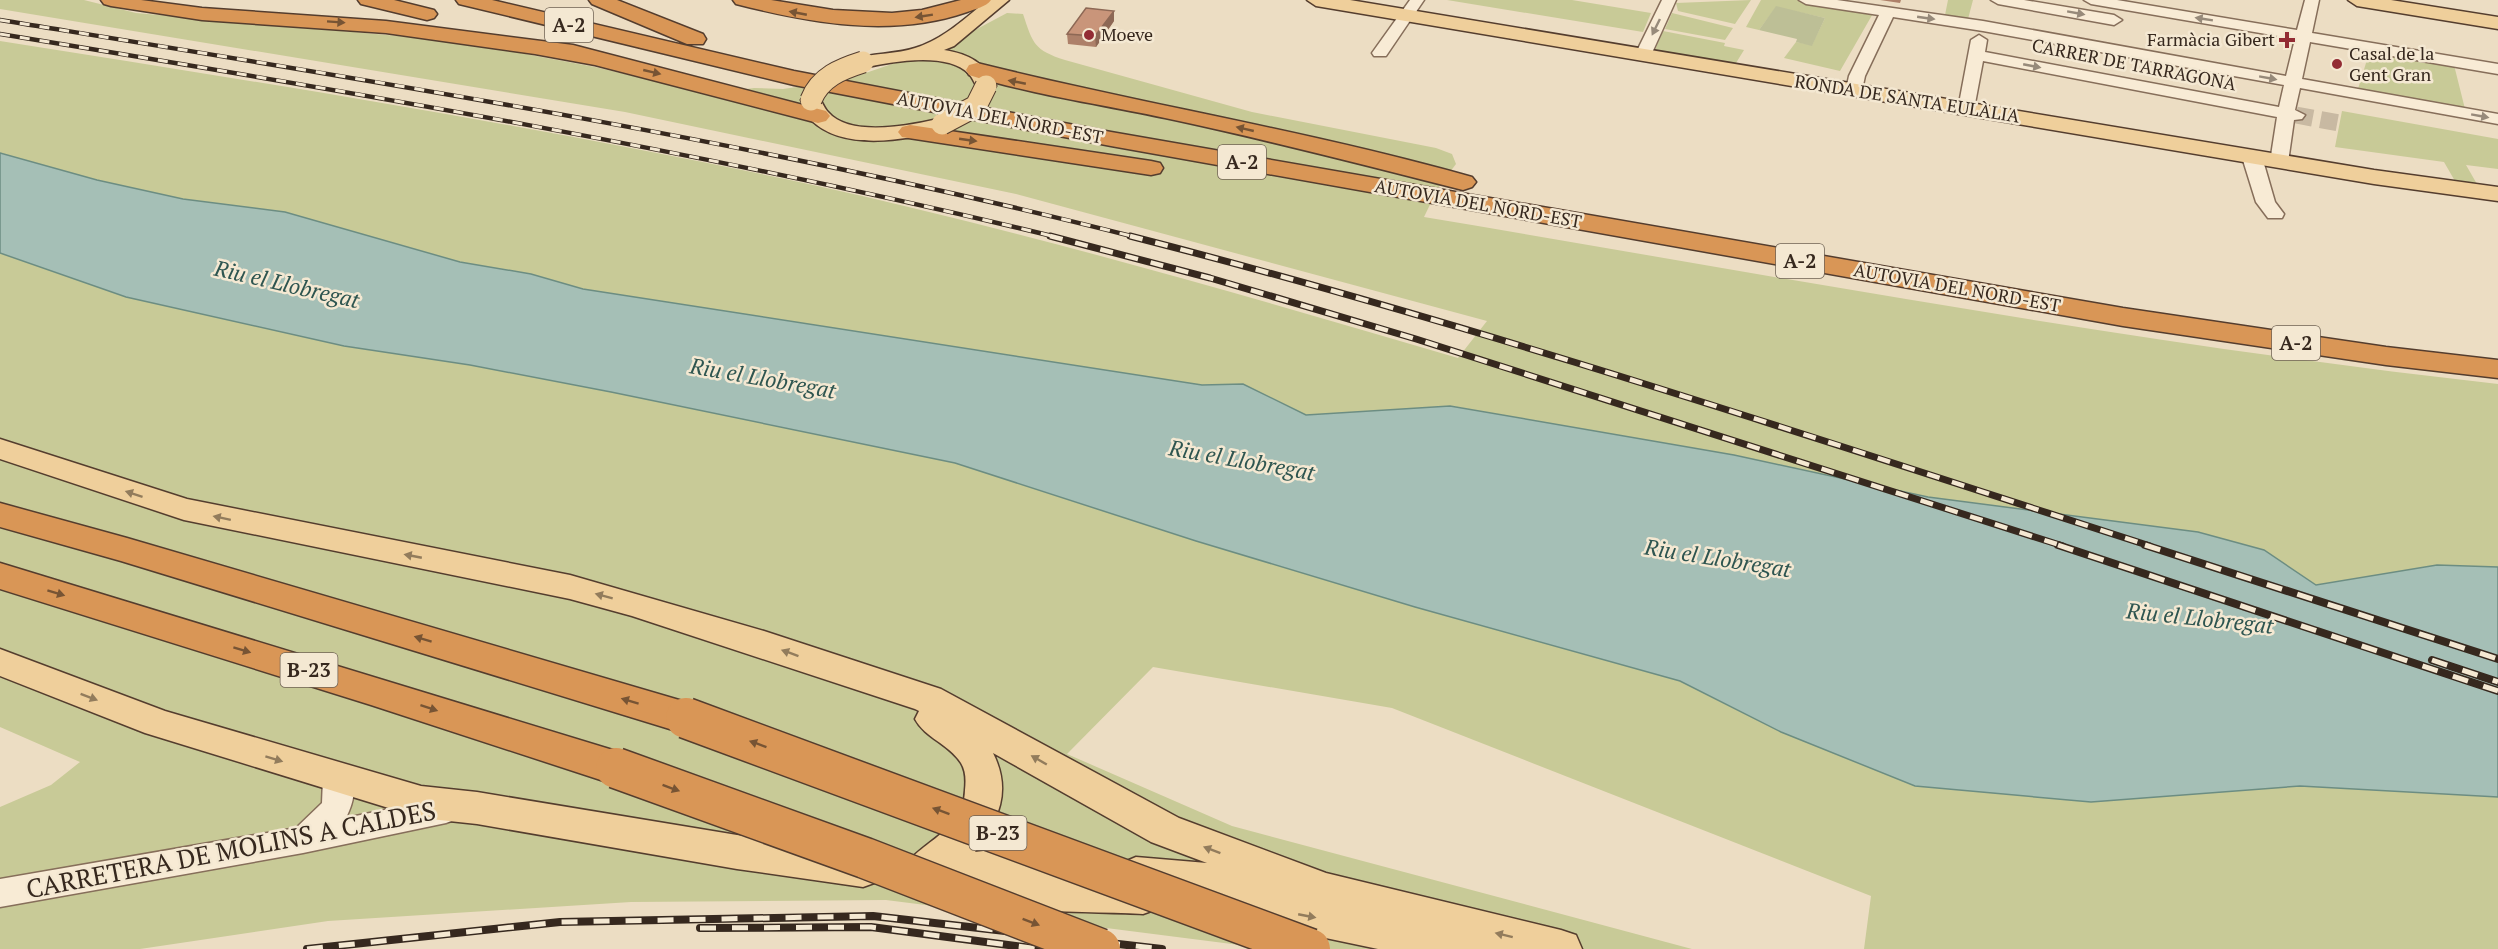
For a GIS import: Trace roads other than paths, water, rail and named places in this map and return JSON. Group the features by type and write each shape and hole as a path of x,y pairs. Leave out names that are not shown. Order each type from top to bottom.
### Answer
{"highway":[{"path":"111,0 200,14 357,24 442,33 595,58"},
{"path":"134,0 220,11 307,7 338,2"},
{"path":"368,0 595,58 815,108"},
{"path":"402,0 573,37 672,51"},
{"name":"AUTOVIA DEL NORD-EST","path":"466,0 672,51 969,113 2122,317 2386,356 2498,369"},
{"name":"AUTOVIA DEL NORD-EST","path":"522,0 711,46 896,85 2136,302 2260,321 2498,350"},
{"path":"599,0 711,46"},
{"path":"748,1 813,15 879,20 927,16 981,0"},
{"path":"975,73 1235,126 1403,165 1485,189"},
{"path":"910,132 1168,170 1425,203 1507,209"},
{"path":"0,495 52,511 127,550"},
{"name":"B-23","path":"0,514 686,718 1310,949"},
{"name":"B-23","path":"0,576 373,690 616,768 865,858 1100,949"}],"main road":[{"path":"964,31 957,40 953,52 975,73 983,98 974,107 942,124 910,132 878,134 852,131 827,123 815,108 817,88 830,76 863,62 917,54 940,45 964,31 1000,0"},
{"name":"RONDA DE SANTA EULÀLIA","path":"1316,0 1412,8 1643,55 2279,162 2498,194"},
{"path":"2357,0 2498,23"},
{"path":"917,54 975,73"},
{"path":"0,449 190,511 570,587 695,621 928,699 1165,830 1326,891 1561,949"},
{"path":"0,663 158,723 421,802 737,852 1006,889 1177,897 1297,914 1472,949"},
{"path":"845,672 877,692 943,724 964,739 980,764 985,783 985,801 977,821 952,853 915,877"},
{"path":"915,877 1007,865 1326,891"}],"street":[{"path":"1643,55 1669,0"},
{"path":"1806,0 1983,26 2498,119"},
{"path":"1966,109 1975,55 1990,0"},
{"path":"1998,0 2498,69"},
{"path":"2091,0 2302,43"},
{"path":"2279,162 2291,114 2293,83 2312,0"},
{"path":"1380,53 1412,8"},
{"path":"1854,90 1857,76 1888,12"},
{"name":"CARRER DE TARRAGONA","path":"1975,55 2291,114"},
{"path":"2446,110 2452,130"},
{"path":"2251,157 2256,166 2265,202 2275,214"},
{"path":"303,840 332,816 339,802 338,778"},
{"name":"CARRETERA DE MOLINS A CALDES","path":"0,893 303,840 462,807"}],"water":[{"name":"Riu el Llobregat","path":"0,153 97,180 183,199 285,212 460,262 531,274 583,289 1202,385 1243,384 1306,415 1450,406 1734,455 1928,497 2198,532 2264,550 2316,585 2437,565 2498,567 2498,797 2300,786 2091,802 1915,786 1781,732 1680,681 1415,607 1196,541 955,463 470,365 344,346 126,297 0,253"}],"tunnel":[{"path":"2296,115 2339,123"}],"railway":[{"path":"0,20 428,91 712,143 995,203 1135,237"},
{"path":"0,34 530,125 794,178 1056,237"},
{"path":"1050,236 1210,278 1416,339 2063,546"},
{"path":"1130,236 1259,270 1515,344 2150,546"},
{"path":"2058,545 2498,691"},
{"path":"2145,545 2498,659"},
{"path":"2432,660 2498,682"},
{"path":"307,949 560,922 873,916 1162,949"},
{"path":"700,928 871,927 1039,949"}],"place":[{"name":"Moeve","path":"1089,35"},
{"name":"Farmàcia Gibert","path":"2287,40"},
{"name":"Casal de la Gent Gran","path":"2337,64"}]}
